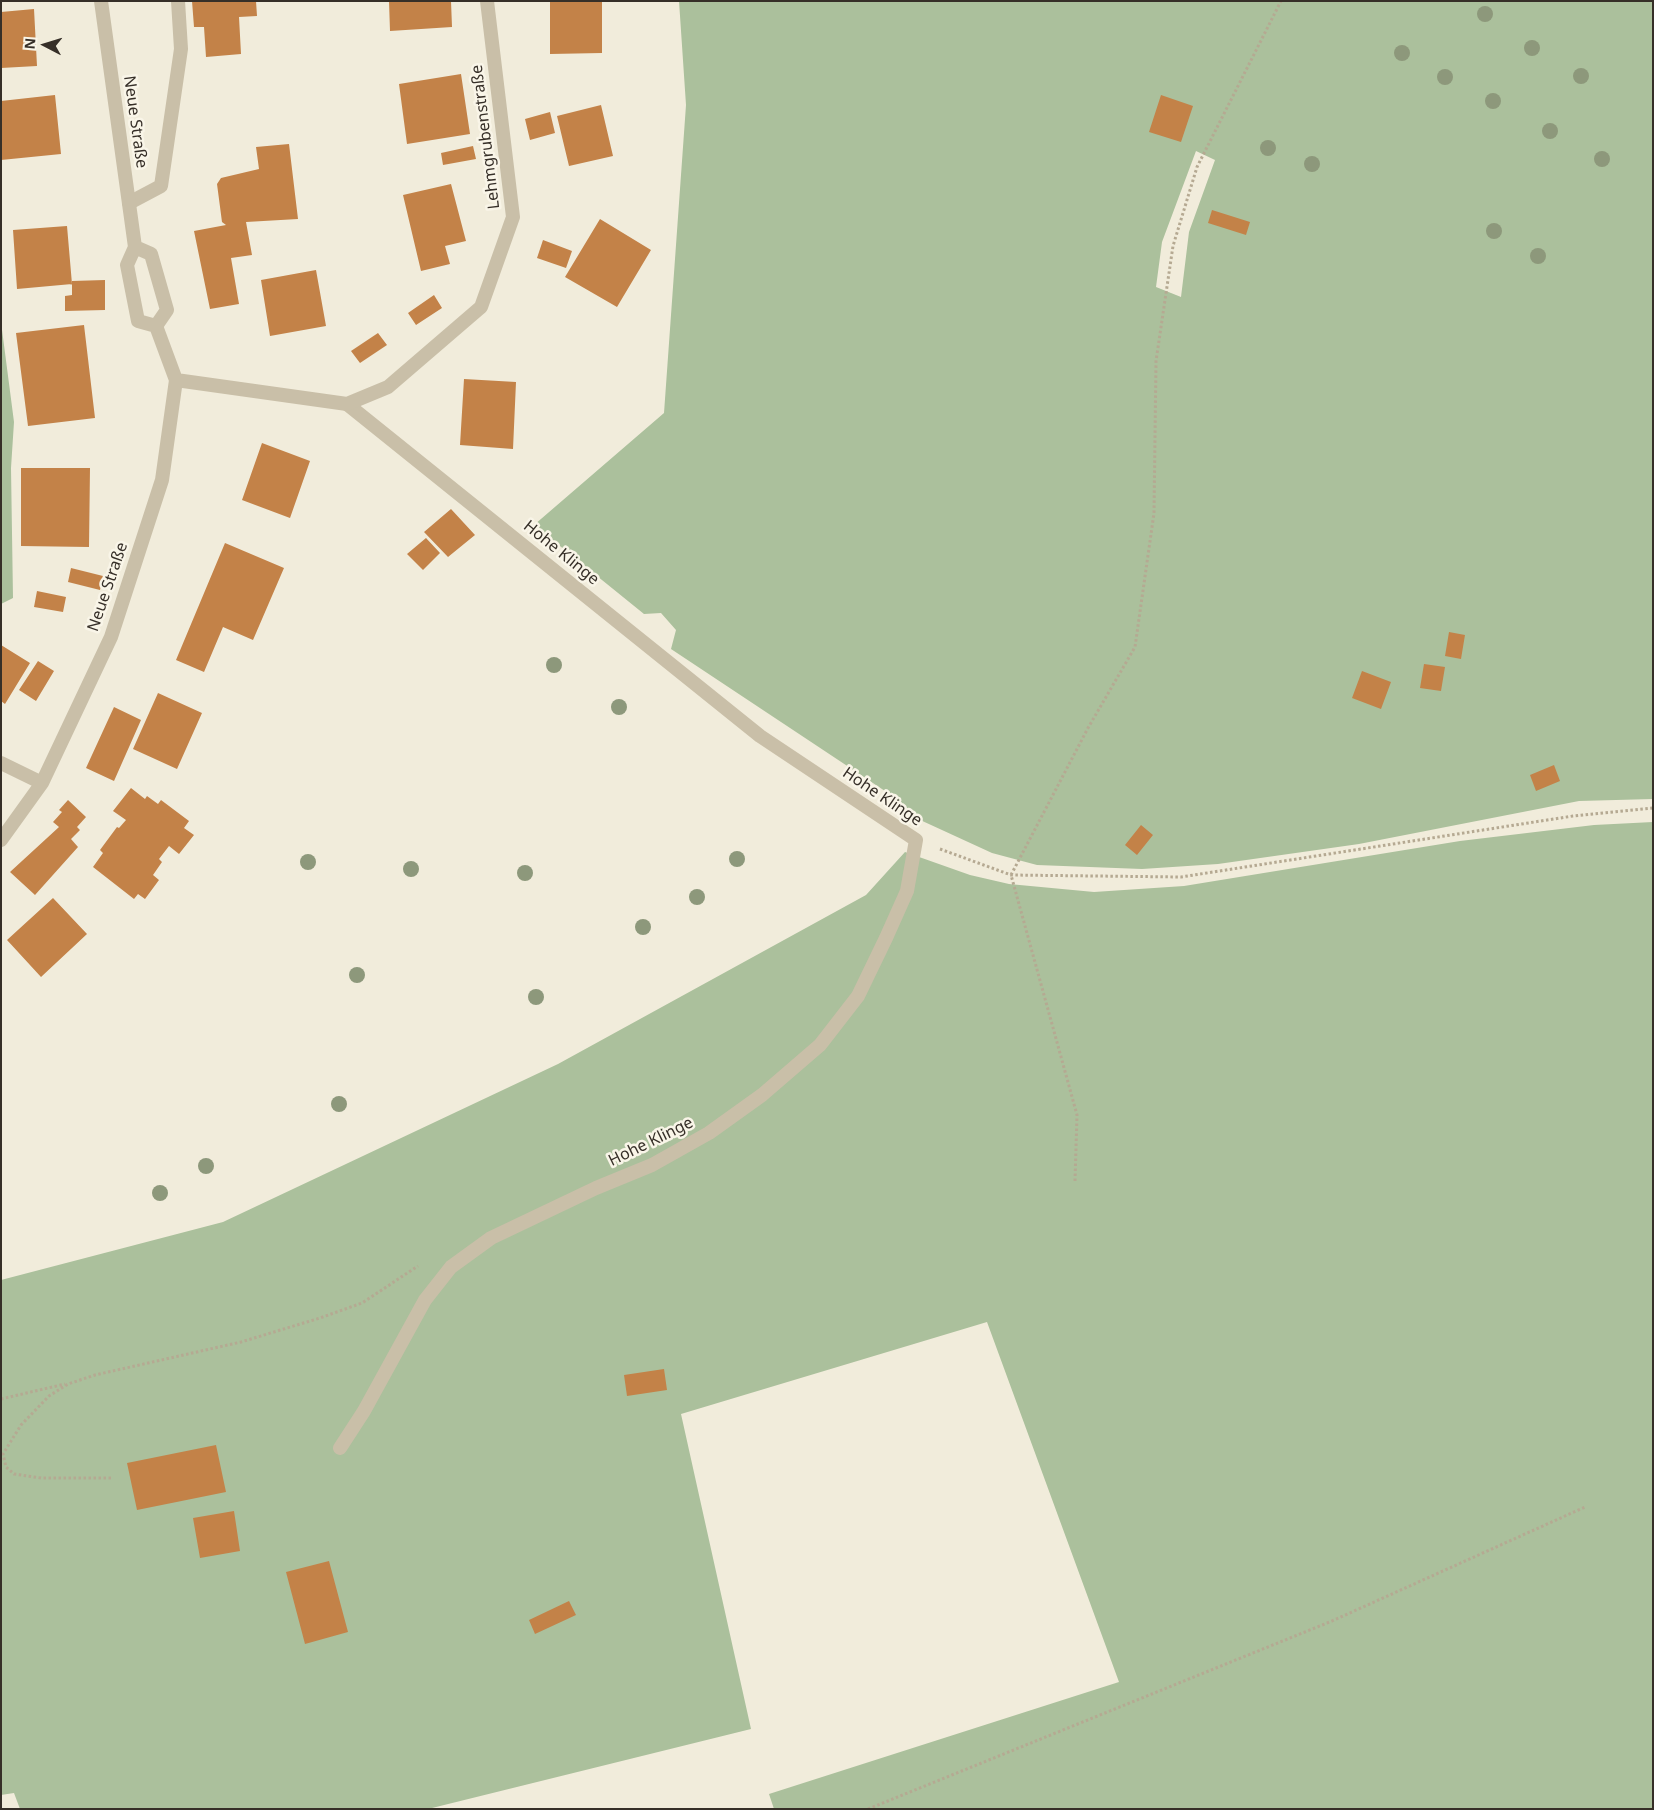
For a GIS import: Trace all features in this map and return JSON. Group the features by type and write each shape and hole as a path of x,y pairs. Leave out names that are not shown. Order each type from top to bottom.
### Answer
{"street":[{"name":"Neue Straße","path":"1,840 42,783 111,636 162,480 176,380 156,326 138,321 128,265 135,247 101,1"},
{"path":"129,203 160,186 181,49 178,1"},
{"name":"Lehmgrubenstraße","path":"347,404 388,387 481,306 513,217 487,1"},
{"path":"135,247 150,254 167,310 156,326"},
{"path":"176,380 347,404"},
{"name":"Hohe Klinge","path":"340,1448 364,1411 425,1300 451,1267 491,1238 596,1188 652,1165 709,1133 762,1095 820,1045 858,996 886,938 906,891 916,840 760,736 347,404"},
{"path":"1,763 42,783"}],"path":[{"path":"1075,1181 1077,1115 1012,875 1088,728 1135,647 1154,513 1156,361 1173,246 1197,167 1222,114 1281,1"},
{"path":"916,840 1012,875 1181,876 1572,816 1653,808"},
{"path":"1,1400 68,1384 96,1375 241,1342 320,1318 362,1303 419,1265"},
{"path":"68,1384 50,1396 21,1425 3,1454 6,1467 14,1474 41,1478 112,1478"},
{"path":"868,1809 1332,1621 1585,1506"}],"green space":[{"path":"679,1 1653,1 1653,799 1579,801 1359,844 1218,864 1142,869 1037,865 992,853 918,819 894,797 671,649 676,630 661,613 644,614 534,525 664,413 686,105","holes":["1196,151 1215,160 1189,232 1181,297 1156,287 1162,242"]},
{"path":"1,322 14,422 11,468 13,598 1,604"},
{"path":"1653,822 1653,1809 774,1809 769,1794 1119,1682 987,1322 681,1414 751,1729 428,1809 20,1809 14,1793 1,1795 1,1280 223,1222 558,1064 866,895 905,852 970,875 1009,884 1094,892 1184,886 1460,841 1594,825"}],"building":[{"path":"192,1 256,1 257,16 239,17 241,54 206,57 204,27 194,27"},
{"path":"389,1 451,1 452,27 390,31"},
{"path":"550,1 602,1 602,53 550,54"},
{"path":"34,9 37,66 1,68 1,12"},
{"path":"461,74 470,134 407,144 399,84"},
{"path":"55,95 61,154 1,160 1,101"},
{"path":"1161,95 1193,106 1181,142 1149,132"},
{"path":"601,105 613,156 569,166 557,116"},
{"path":"550,112 555,133 530,140 525,119"},
{"path":"289,144 298,219 246,222 252,255 231,258 239,304 210,309 194,231 226,225 222,222 217,184 221,178 259,169 256,147"},
{"path":"473,146 476,159 443,165 441,153"},
{"path":"451,184 466,241 445,246 450,264 421,271 403,195"},
{"path":"1212,210 1250,222 1246,235 1208,223"},
{"path":"600,219 651,250 617,307 565,277"},
{"path":"67,226 72,284 17,289 13,230"},
{"path":"543,240 572,251 566,268 537,258"},
{"path":"316,270 326,326 270,336 261,280"},
{"path":"105,280 105,310 65,311 65,296 72,295 72,281"},
{"path":"434,295 442,308 416,325 408,313"},
{"path":"84,325 95,418 28,426 16,333"},
{"path":"378,333 387,345 360,363 351,351"},
{"path":"464,379 516,382 513,449 460,445"},
{"path":"262,443 310,461 290,518 242,500"},
{"path":"21,468 90,468 89,547 21,546"},
{"path":"451,509 475,535 448,557 424,532"},
{"path":"426,538 440,553 423,570 407,554"},
{"path":"225,543 284,568 253,640 223,627 204,672 176,660"},
{"path":"71,568 103,576 100,590 68,582"},
{"path":"37,591 66,597 63,612 34,607"},
{"path":"1449,632 1465,635 1461,659 1445,656"},
{"path":"1,645 30,663 5,704 1,701"},
{"path":"38,661 54,671 36,701 19,690"},
{"path":"1424,664 1445,667 1441,691 1420,688"},
{"path":"1362,671 1391,682 1381,709 1352,698"},
{"path":"158,693 202,713 177,769 133,749"},
{"path":"114,707 141,720 114,781 86,768"},
{"path":"1554,765 1560,781 1536,791 1530,775"},
{"path":"131,788 145,799 147,796 158,804 161,800 189,821 184,828 194,835 179,854 169,846 159,859 162,862 153,875 159,880 145,899 138,894 134,899 93,867 103,853 100,850 117,827 119,828 126,820 113,811"},
{"path":"68,800 86,817 77,827 80,830 71,839 78,847 35,895 10,872 59,827 53,822 62,812 59,810"},
{"path":"1141,825 1153,835 1137,855 1125,845"},
{"path":"53,898 87,934 41,977 7,940"},
{"path":"664,1369 667,1390 627,1396 624,1375"},
{"path":"216,1445 226,1492 137,1510 127,1463"},
{"path":"234,1511 240,1551 200,1558 193,1518"},
{"path":"329,1561 348,1632 305,1644 286,1572"},
{"path":"569,1601 576,1615 535,1634 529,1620"}]}
